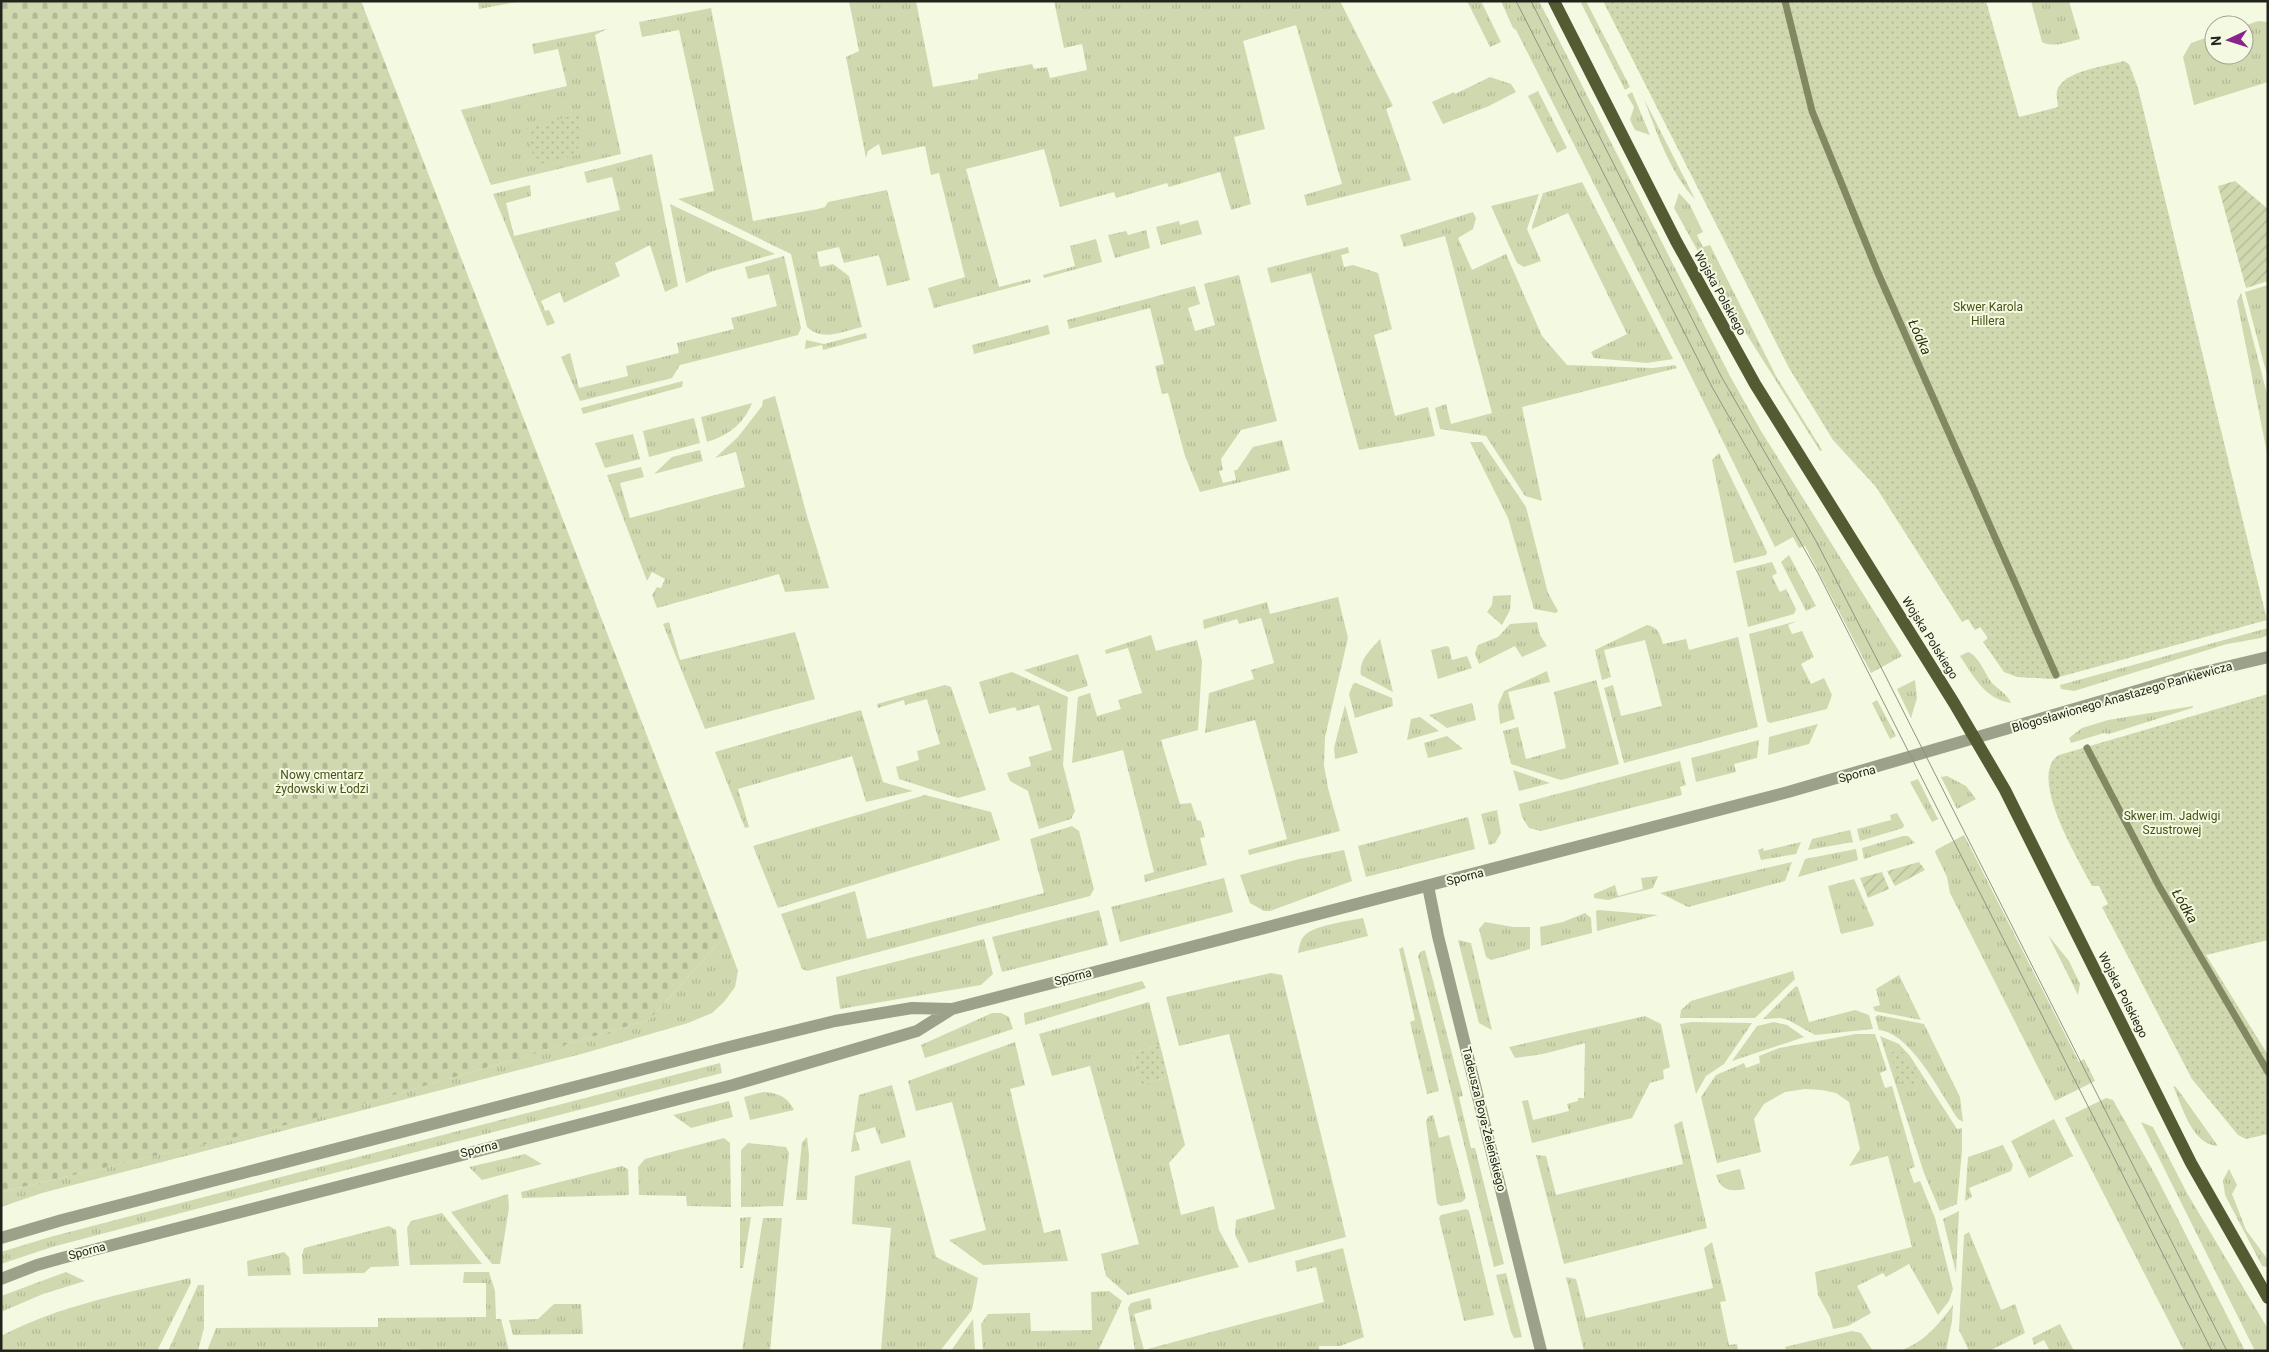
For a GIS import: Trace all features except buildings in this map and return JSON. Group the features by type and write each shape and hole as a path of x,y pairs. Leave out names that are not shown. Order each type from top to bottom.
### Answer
{"main road":[{"name":"Wojska Polskiego","path":"1554,1 1676,241 1754,384 1976,739 2012,803 2191,1163 2268,1298"}],"street":[{"name":"Błogosławionego Anastazego Pankiewicza","path":"1976,739 2188,676 2268,657"},
{"name":"Sporna","path":"1,1238 62,1220 835,1021 912,1008 952,1009 1788,792 1976,739"},
{"name":"Tadeusza Boya-Żeleńskiego","path":"1428,886 1440,946 1541,1351"},
{"name":"Sporna","path":"1,1279 62,1258 733,1084 917,1032 952,1009"}],"green space":[{"name":"Nowy cmentarz żydowski w Łodzi","path":"1,1 361,1 725,936 649,1020 312,1119 1,1192"},
{"path":"478,1 522,1 479,9"},
{"path":"849,1 916,1 933,87 978,79 978,74 1032,64 1034,69 1047,67 1050,78 1087,70 1082,44 1064,48 1054,1 1340,1 1393,106 1386,109 1411,180 1307,206 1304,195 1342,184 1296,25 1243,41 1265,129 1234,137 1251,204 1231,210 1220,172 1169,187 1167,183 1116,198 1114,192 1060,207 1044,149 966,169 999,287 1030,279 1031,282 934,308 928,288 965,277 939,173 931,175 925,146 882,155 879,144 868,151 866,158 846,57 859,51"},
{"path":"1467,1 1481,1 1501,42 1490,47"},
{"path":"1501,1 1539,1 1730,376 1761,431 1902,656 1871,673 1805,546 1799,548 1793,537 1775,547 1682,358 1516,30 1513,28"},
{"path":"1586,1 1630,87 1625,90 1581,3"},
{"name":"Skwer Karola Hillera","path":"1603,1 1986,1 2019,117 2058,107 2057,91 2061,84 2076,74 2096,67 2124,61 2129,64 2138,88 2267,620 2052,679 2017,677 2004,672 1983,642 1988,638 1980,627 1975,630 1968,619 1962,622 1876,487 1833,440 1789,368"},
{"path":"2031,1 2069,1 2080,39 2056,44 2042,42"},
{"path":"711,8 753,221 818,209 825,207 828,202 887,190 910,280 887,286 879,255 844,263 839,247 817,252 820,267 833,264 849,276 862,327 826,335 807,327 791,254 678,199 714,191 679,30 642,37 639,22"},
{"path":"2254,22 2268,22 2268,82 2194,105 2183,57 2191,43 2204,38 2204,65 2254,65"},
{"path":"607,29 595,35 621,154 491,185 461,110 567,86 558,49 534,54 532,44"},
{"path":"1490,77 1511,84 1516,92 1489,106 1443,124 1432,102 1454,92 1455,94"},
{"path":"1538,91 1567,148 1557,153 1528,96"},
{"path":"1632,92 1650,135 1635,130 1630,120 1634,107 1627,95"},
{"path":"1644,99 1695,199 1686,189 1671,165"},
{"path":"578,114 581,128 577,155 535,165 527,128"},
{"path":"652,154 678,286 665,292 650,245 615,263 620,276 564,303 560,292 541,301 545,311 549,310 555,323 547,326 493,194 530,185 531,196 506,203 514,236 620,210 612,177 587,183 584,172"},
{"path":"2235,181 2268,209 2268,281 2246,288 2218,186"},
{"path":"1582,182 1673,359 1647,363 1594,358 1591,352 1627,334 1568,213 1532,229 1543,193"},
{"path":"1679,193 1690,205 1703,232 1697,235 1703,247 1710,245 1776,376 1822,450 1820,451 1722,295 1674,208"},
{"path":"1539,194 1527,229 1541,261 1524,267 1517,263 1491,206"},
{"path":"670,204 775,254 713,271 686,283"},
{"path":"1473,212 1476,218 1473,229 1458,238 1472,270 1506,254 1542,336 1567,365 1653,368 1675,365 1677,368 1522,407 1542,501 1525,496 1486,436 1440,429 1435,408 1446,404 1451,424 1492,413 1445,236 1404,247 1400,235"},
{"path":"1198,220 1202,234 1161,245 1156,227 1179,221 1180,225"},
{"path":"1146,230 1150,248 1115,258 1108,235 1126,231 1128,235"},
{"path":"1096,239 1102,262 1044,278 1043,275 1075,266 1070,246"},
{"path":"1348,247 1349,253 1341,255 1344,267 1353,265 1378,273 1392,329 1374,335 1395,416 1428,407 1435,436 1359,450 1311,273 1271,283 1267,268"},
{"path":"784,256 801,328 798,335 680,365 672,378 580,401 561,357 570,353 579,388 628,376 626,366 679,353 677,343 734,329 731,318 777,306 769,274 748,279 745,267"},
{"path":"1239,275 1277,421 1241,430 1221,459 1223,470 1219,471 1223,483 1236,480 1234,470 1237,470 1253,447 1282,440 1290,470 1200,492 1185,456 1168,393 1162,394 1155,366 1164,364 1150,308 1069,329 1067,320 1195,286 1200,304 1188,308 1195,331 1215,325 1204,284"},
{"path":"2268,285 2268,379 2245,292"},
{"path":"2241,293 2268,398 2268,458 2237,301"},
{"path":"1048,325 1050,334 974,354 972,345"},
{"path":"866,333 867,338 823,350 822,345 805,349 806,340 824,344"},
{"path":"683,381 682,387 583,414 581,408"},
{"path":"775,396 807,516 829,588 785,592 779,574 657,608 652,595 657,587 661,588 665,579 652,572 647,581 607,475 641,467 644,477 620,483 630,518 745,487 736,452 715,458 738,437 762,406 763,400"},
{"path":"752,403 740,423 728,433 707,442 701,417"},
{"path":"694,418 700,443 649,457 643,431"},
{"path":"633,434 640,459 605,468 595,443"},
{"path":"1470,442 1482,442 1526,507 1548,593 1558,611 1556,613 1534,609 1508,518"},
{"path":"700,450 703,461 654,474 672,457"},
{"path":"1719,453 1767,552 1766,555 1734,563 1712,460"},
{"path":"1789,555 1816,606 1806,611 1781,562"},
{"path":"1772,562 1777,573 1772,576 1780,592 1786,589 1796,609 1794,614 1748,627 1736,571"},
{"path":"1511,595 1510,610 1502,625 1487,612 1492,605 1493,596"},
{"path":"1338,597 1348,638 1325,737 1324,765 1328,788 1340,831 1249,855 1248,850 1287,839 1255,720 1205,733 1209,693 1254,679 1251,670 1274,663 1261,618 1239,624 1237,619 1204,629 1203,620 1267,602 1270,614"},
{"path":"1797,621 1788,625 1792,634 1802,631 1814,657 1801,664 1811,684 1824,678 1832,695 1827,709 1770,723 1767,721 1749,634"},
{"path":"669,622 680,660 795,632 815,699 705,729 663,624"},
{"path":"1537,622 1540,635 1547,646 1522,657 1515,646 1479,664 1475,653 1478,645 1498,637 1510,624"},
{"path":"1647,625 1654,627 1661,637 1663,644 1686,639 1689,650 1738,637 1758,727 1624,763 1604,688 1613,685 1621,716 1662,706 1645,640 1604,650 1611,677 1602,680 1595,650"},
{"path":"2268,628 2268,635 2261,638 2227,644 2074,691 2061,689 2060,685"},
{"path":"1151,635 1156,651 1197,640 1202,661 1198,730 1161,740 1180,804 1191,803 1197,820 1201,821 1205,837 1200,838 1207,865 1145,882 1144,875 1154,872 1123,750 1072,763 1078,697 1090,693 1097,716 1121,709 1118,700 1142,693 1128,648 1106,654 1105,650"},
{"path":"1380,639 1393,692 1361,675 1363,660"},
{"path":"1449,647 1452,660 1467,656 1472,668 1438,679 1431,650"},
{"path":"1968,652 1975,657 1992,683 2011,703 1994,697 1981,686 1960,656"},
{"path":"1078,654 1088,686 1068,692 1024,670"},
{"path":"1547,671 1550,682 1508,692 1515,719 1500,724 1498,705 1504,691"},
{"path":"1012,672 1068,697 1063,765 1075,811 1071,819 1039,829 1028,791 1010,781 1007,773 1031,766 1029,757 1052,750 1039,705 1017,711 1015,707 989,714 979,682"},
{"path":"1596,680 1619,764 1561,780 1511,764 1503,731 1518,727 1526,759 1566,748 1554,692"},
{"path":"1915,680 1917,698 1911,718 1897,689"},
{"path":"1356,683 1392,698 1393,706 1355,718 1349,694 1353,684"},
{"path":"945,685 951,687 986,790 958,798 899,779 896,767 919,760 917,751 940,744 927,699 905,705 904,700 878,708 877,704"},
{"name":"Skwer im. Jadwigi Szustrowej","path":"2268,694 2268,940 2206,955 2268,1055 2268,1134 2246,1139 2238,1135 2192,1079 2102,907 2108,904 2099,886 2092,886 2068,839 2052,799 2049,781 2050,765 2059,755"},
{"path":"1877,700 1896,736 1890,739 1872,703"},
{"path":"1472,703 1476,720 1447,728 1429,715"},
{"path":"1345,705 1358,753 1335,759 1334,748"},
{"path":"2193,706 2192,708 2109,734 2104,733 2071,743 2069,738 2082,728 2108,720"},
{"path":"861,710 883,782 913,791 866,802 852,756 738,789 749,827 745,828 715,752"},
{"path":"1420,717 1439,731 1407,740 1411,719"},
{"path":"1818,724 1809,744 1768,755 1769,737"},
{"path":"1447,736 1463,749 1428,758 1424,743"},
{"path":"1759,740 1757,758 1734,764 1736,772 1696,782 1691,758"},
{"path":"1680,761 1686,785 1680,787 1682,795 1541,831 1529,828 1522,817 1519,804"},
{"path":"1513,770 1550,783 1519,791"},
{"path":"1947,776 1966,786 1976,799 1957,809 1941,777"},
{"path":"1918,779 1938,819 1932,822 1910,782"},
{"path":"925,795 991,812 1000,840 778,908 753,846"},
{"path":"1497,810 1501,833 1495,843 1489,845 1481,814"},
{"path":"1897,813 1904,825 1903,828 1860,841 1857,829 1891,820 1890,815"},
{"path":"1468,817 1475,849 1366,877 1358,846"},
{"path":"1072,826 1079,831 1094,889 1090,896 807,971 802,969 781,914 855,891 867,939 1044,893 1030,839"},
{"path":"1850,830 1853,842 1808,850 1812,839"},
{"path":"1964,835 2079,1062 2084,1059 2095,1081 2055,1101 1950,893 1947,877 1935,852"},
{"path":"1908,836 1915,843 1864,859 1862,848"},
{"path":"1801,842 1796,854 1761,860 1758,850 1763,848 1764,851"},
{"path":"1856,849 1858,860 1798,877 1805,859"},
{"path":"1344,850 1352,881 1270,911 1264,911 1250,903 1240,875 1299,859"},
{"path":"1792,862 1785,881 1688,907 1660,893"},
{"path":"1919,862 1925,870 1895,886 1887,871"},
{"path":"1882,872 1889,889 1868,898 1860,878"},
{"path":"1658,876 1653,888 1608,900 1594,898 1594,894 1615,885 1618,896 1643,889 1641,878"},
{"path":"1224,878 1233,912 1120,942 1111,907"},
{"path":"1854,879 1874,924 1873,926 1841,934 1828,886"},
{"path":"1099,910 1108,945 1002,972 992,937"},
{"path":"1596,911 1658,915 1597,931"},
{"path":"1585,913 1591,918 1592,933 1541,946 1540,927 1563,922"},
{"path":"1363,918 1368,936 1298,953 1302,939 1310,932 1324,926"},
{"path":"1485,922 1513,927 1530,927 1530,949 1491,960 1486,957 1479,929"},
{"path":"2048,935 2069,961 2080,984 2078,995"},
{"path":"725,936 738,971 735,987 724,1002 712,1013 688,1023 585,1053 42,1193 1,1207 1,1192 311,1119 649,1020"},
{"path":"984,939 993,974 981,985 840,1009 836,977"},
{"path":"1458,940 1471,943 1492,1030 1479,1023"},
{"path":"1403,947 1439,1091 1427,1094 1410,1022 1415,1020 1399,949"},
{"path":"1425,950 1463,1096 1459,1097 1471,1148 1475,1148 1504,1264 1494,1267 1418,956 1420,952"},
{"path":"1793,971 1795,979 1755,1018 1680,1018 1681,1010 1691,1001"},
{"path":"1271,973 1282,975 1346,1237 1249,1263 1235,1235 1236,1220 1275,1209 1229,1034 1179,1046 1166,997"},
{"path":"1899,975 1921,1020 1875,1011 1873,1007 1880,1005 1876,989"},
{"path":"1142,981 1146,988 1025,1025 1024,1013"},
{"path":"1796,986 1798,987 1809,1022 1855,1010 1869,1015 1873,1029 1815,1035 1788,1020 1780,1018 1763,1019"},
{"path":"1149,1002 1160,1045 1132,1053 1140,1085 1168,1077 1185,1145 1169,1163 1181,1215 1214,1206 1219,1230 1239,1267 1128,1295 1106,1276 1101,1254 1139,1244 1090,1066 1052,1076 1039,1034"},
{"path":"992,1013 1001,1013 1009,1017 1013,1029 925,1058 921,1045"},
{"path":"1878,1015 1924,1024 1960,1097 1963,1122 1958,1119 1914,1053 1891,1034 1879,1030 1875,1017"},
{"path":"1645,1016 1661,1024 1670,1067 1663,1070 1664,1079 1650,1083 1632,1118 1532,1143 1522,1101 1528,1100 1533,1120 1569,1111 1567,1104 1578,1101 1578,1098 1584,1098 1585,1043 1543,1054 1515,1058 1509,1047"},
{"path":"1692,1022 1752,1023 1724,1064 1706,1076 1696,1094 1680,1024"},
{"path":"1774,1022 1787,1025 1804,1037 1732,1061 1757,1026"},
{"path":"1856,1034 1875,1034 1887,1070 1880,1073 1885,1088 1892,1086 1915,1167 1909,1169 1914,1183 1920,1181 1935,1218 1953,1289 1949,1301 1938,1315 1909,1264 1886,1277 1883,1273 1857,1286 1871,1313 1848,1326 1833,1329 1830,1317 1818,1295 1815,1272 1912,1247 1888,1156 1849,1166 1860,1149 1849,1102 1836,1093 1805,1089 1785,1092 1764,1104 1754,1119 1761,1152 1717,1163 1701,1097 1716,1075 1744,1063 1746,1068 1760,1063 1759,1056 1779,1048"},
{"path":"1880,1036 1899,1044 1910,1056 1957,1129 1962,1128 1962,1151 1957,1204 1940,1211 1924,1173"},
{"path":"1015,1042 1025,1085 1010,1089 1044,1233 1060,1229 1068,1261 983,1265 949,1240 986,1230 952,1102 916,1111 908,1081"},
{"path":"1160,1045 1168,1077 1140,1085 1132,1053"},
{"path":"1896,1049 1901,1050 1918,1074 1916,1083 1909,1086 1904,1085 1896,1078 1892,1052"},
{"path":"720,1063 722,1073 52,1247 1,1264 1,1252 50,1237"},
{"path":"892,1085 906,1137 881,1144 875,1127 855,1133 860,1150 851,1152 859,1095"},
{"path":"2173,1086 2176,1087 2218,1146 2209,1144 2195,1132 2189,1123"},
{"path":"763,1092 773,1093 785,1098 794,1110 750,1120 744,1097"},
{"path":"2106,1098 2113,1100 2157,1178 2245,1351 2184,1351 2065,1118"},
{"path":"729,1101 733,1117 691,1128 673,1115"},
{"path":"1433,1115 1439,1138 1449,1135 1466,1198 1462,1202 1440,1206 1437,1203 1426,1121 1429,1116"},
{"path":"2054,1119 2073,1156 2029,1178 2011,1141"},
{"path":"1682,1121 1707,1228 1564,1264 1536,1155 1546,1156 1556,1195 1683,1164 1674,1125"},
{"path":"2141,1122 2153,1127 2187,1193 2268,1329 2268,1351 2255,1351"},
{"path":"807,1137 809,1155 807,1200 796,1200 802,1142"},
{"path":"724,1138 730,1143 731,1207 687,1206 686,1196 639,1195 638,1167 645,1159"},
{"path":"748,1143 786,1147 789,1153 783,1206 741,1207 741,1150"},
{"path":"2003,1145 2013,1165 2011,1171 1969,1188 1972,1197 1965,1201 1968,1157"},
{"path":"525,1154 542,1164 482,1180 469,1167"},
{"path":"910,1160 936,1257 978,1278 972,1310 940,1351 881,1351 891,1228 852,1224 855,1176"},
{"path":"622,1166 628,1169 629,1195 522,1198 521,1192"},
{"path":"1740,1169 1745,1189 1730,1190 1720,1184 1716,1175"},
{"path":"2229,1169 2237,1185 2232,1194 2246,1230 2268,1260 2268,1267 2262,1266 2225,1195 2223,1180"},
{"path":"508,1194 509,1208 500,1264 492,1264 451,1212"},
{"path":"1466,1209 1469,1211 1494,1315 1464,1321 1439,1218 1441,1215"},
{"path":"1959,1211 1956,1273 1943,1219"},
{"path":"442,1213 482,1264 410,1265 407,1228 411,1221"},
{"path":"751,1217 743,1268 740,1268 740,1218"},
{"path":"763,1218 782,1218 770,1351 742,1351"},
{"path":"389,1226 396,1230 399,1266 371,1267 364,1273 303,1274 302,1255 304,1248"},
{"path":"1969,1232 2001,1310 2015,1304 2025,1333 1989,1351 1969,1351 1959,1330 1964,1235"},
{"path":"1712,1242 1726,1301 1720,1302 1729,1345 1737,1344 1738,1351 1584,1351 1566,1277 1576,1279 1586,1318 1713,1288 1704,1248"},
{"path":"1343,1248 1364,1337 1340,1346 1319,1346 1319,1351 1135,1351 1128,1308 1131,1303 1150,1298 1152,1309 1134,1314 1144,1350 1324,1302 1316,1267 1297,1272 1295,1261"},
{"path":"284,1252 289,1257 291,1275 248,1276 247,1261"},
{"path":"66,1272 85,1281 43,1294 1,1312 1,1296"},
{"path":"464,1272 489,1272 495,1291 496,1319 501,1319 509,1351 420,1351 420,1349 401,1349 400,1351 207,1351 216,1328 378,1327 378,1318 486,1317 486,1283 463,1283"},
{"path":"1506,1273 1522,1337 1514,1338 1511,1332 1496,1275"},
{"path":"190,1278 191,1283 157,1351 1,1351 1,1336 23,1325 94,1301"},
{"path":"198,1285 204,1285 204,1328 198,1351 168,1351"},
{"path":"1109,1291 1122,1301 1098,1351 983,1351 981,1324 988,1314 1030,1313 1031,1331 1092,1330 1091,1292"},
{"path":"554,1304 581,1304 583,1334 513,1335 509,1320 538,1319"},
{"path":"1953,1305 1946,1351 1899,1351 1908,1348 1923,1338 1936,1326"},
{"path":"973,1319 975,1351 951,1351"},
{"path":"2060,1324 2074,1351 2050,1351 2044,1340 2034,1345 2032,1338"},
{"path":"1852,1331 1861,1333 1873,1351 1786,1351 1785,1347"}],"waterway":[{"name":"Łódka","path":"1785,1 1812,111 1878,273 2056,675"},
{"name":"Łódka","path":"2087,748 2159,886 2268,1072"}],"tram line":[{"path":"1516,1 1712,387 1818,573 2212,1351"},
{"path":"1531,1 1721,376 1816,541 2227,1351"}]}
